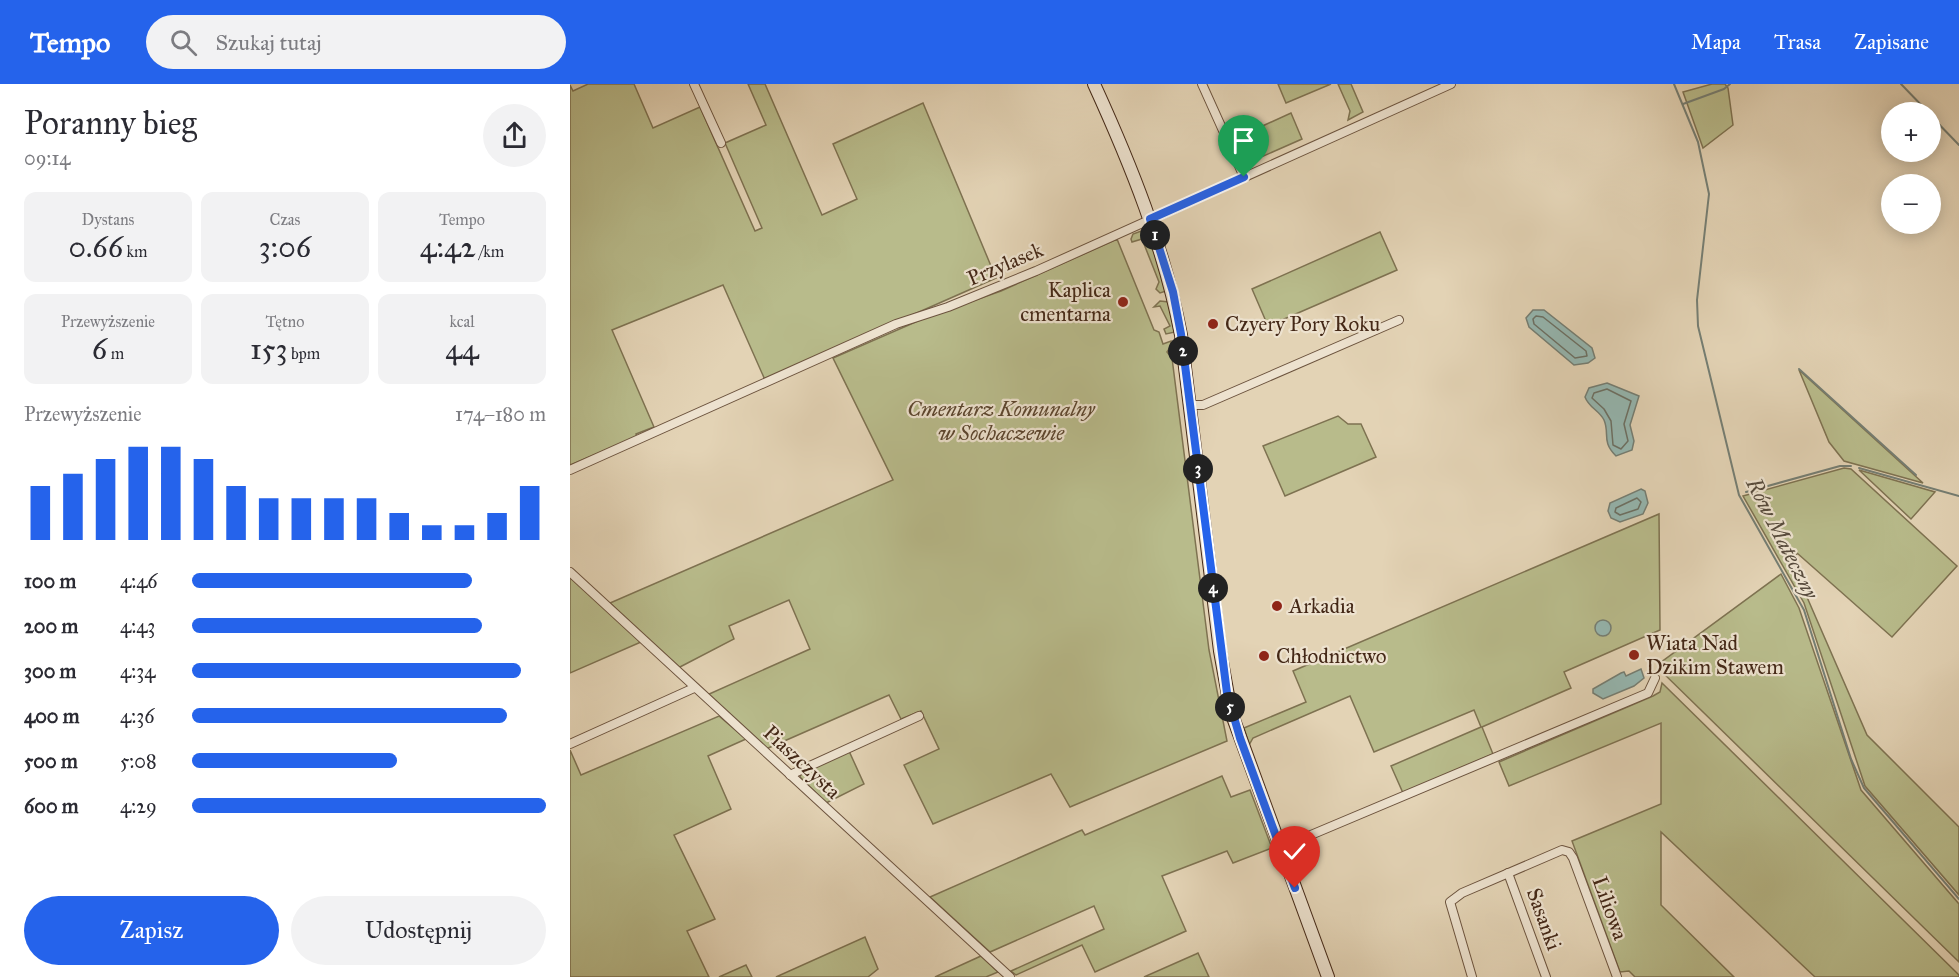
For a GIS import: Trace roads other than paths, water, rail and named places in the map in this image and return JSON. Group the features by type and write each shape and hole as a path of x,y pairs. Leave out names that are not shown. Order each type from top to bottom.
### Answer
{"street":[{"path":"694,84 721,143"},
{"path":"1094,84 1124,150 1150,219 1173,292 1227,693 1240,738 1328,977"},
{"path":"1202,84 1244,177"},
{"name":"Przylasek","path":"570,470 896,324 948,307 1451,84"},
{"path":"1190,405 1203,405 1399,320"},
{"name":"Piaszczysta","path":"570,572 609,605 694,688 1010,977"},
{"path":"1280,848 1648,693 1655,678"},
{"path":"570,744 694,688"},
{"path":"790,775 919,716"},
{"name":"Liliowa","path":"1508,873 1562,850 1569,852 1617,977"},
{"path":"1472,977 1450,907 1453,899 1462,893 1508,873"},
{"name":"Sasanki","path":"1508,873 1546,977"}],"water":[{"path":"1533,310 1544,310 1592,348 1595,358 1588,363 1574,365 1529,327 1526,318"},
{"path":"1607,383 1639,396 1630,425 1634,441 1632,450 1616,456 1607,442 1604,420 1585,397 1589,388"},
{"path":"1641,489 1645,491 1648,503 1643,514 1620,522 1611,518 1608,511 1610,503"},
{"path":"1603,620 1611,628 1603,636 1595,628"},
{"path":"1641,669 1644,678 1634,686 1603,699 1593,693 1593,689 1621,673 1624,672 1626,676"}],"waterway":[{"name":"Rów Mateczny","path":"1674,84 1698,142 1709,194 1697,300 1698,326 1739,495 1804,610 1851,759 1864,788 1959,899"},
{"path":"1683,104 1724,89 1730,84"},
{"path":"1901,84 1918,102"},
{"path":"1941,126 1959,145"},
{"path":"1799,369 1916,475"},
{"path":"1746,492 1840,466 1851,466"},
{"path":"1859,468 1959,496"}],"place":[{"name":"Kaplica cmentarna","path":"1123,302"},
{"name":"Czyery Pory Roku","path":"1213,324"},
{"name":"Arkadia","path":"1277,606"},
{"name":"Wiata Nad Dzikim Stawem","path":"1634,655"},
{"name":"Chłodnictwo","path":"1264,656"}],"park label":[{"name":"Cmentarz Komunalny w Sochaczewie","path":"1001,421"}]}
